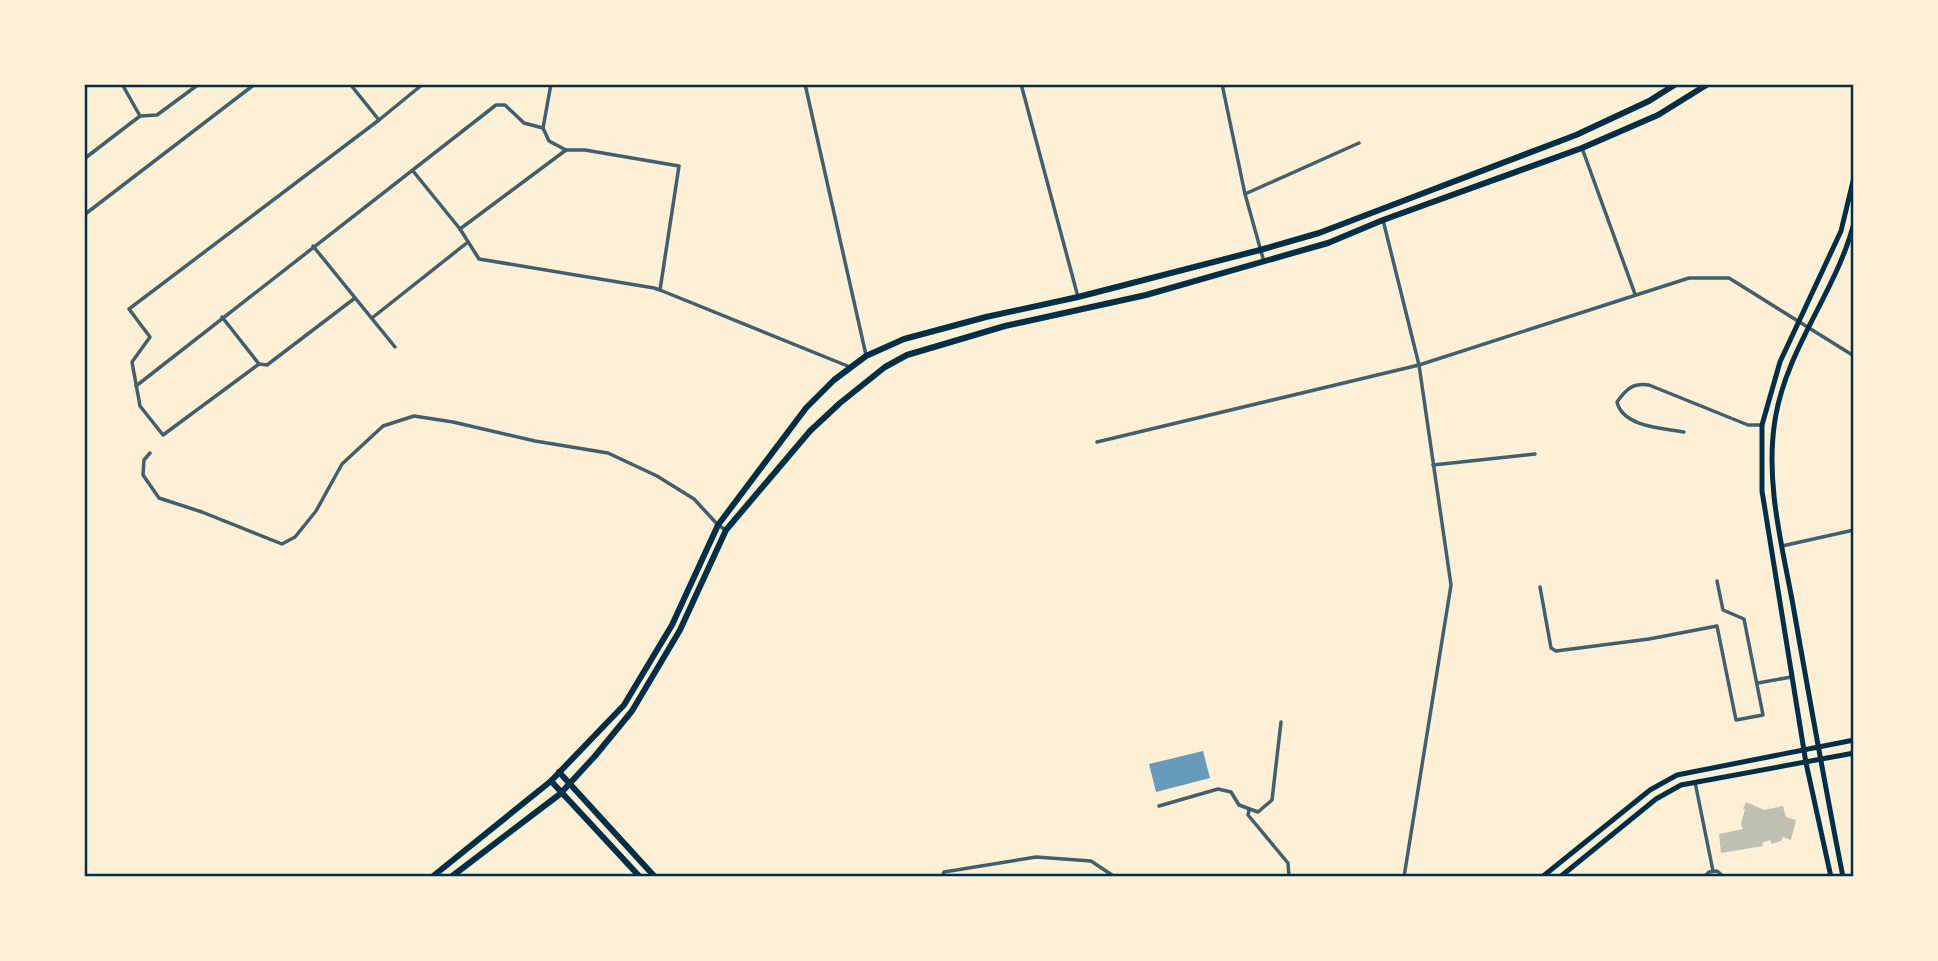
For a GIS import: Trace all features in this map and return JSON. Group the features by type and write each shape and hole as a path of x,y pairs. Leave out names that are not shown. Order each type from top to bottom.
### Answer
{"main road":[{"path":"432,877 551,781 624,705 672,625 718,525 806,408 834,380 866,356 904,339 986,317 1078,297 1319,233 1576,135 1649,101 1676,84"},
{"path":"451,877 560,794 596,756 632,711 680,630 726,530 810,431 872,377 907,355 1005,326 1146,295 1328,243 1383,220 1582,148 1658,116 1708,84"},
{"path":"1831,877 1806,762 1762,491 1762,425 1780,362 1841,231 1854,177"},
{"path":"1843,877 1819,760 1773,490 1775,421 1790,365 1853,234 1854,223"},
{"path":"1542,877 1650,790 1677,775 1854,740"},
{"path":"1560,877 1656,799 1681,785 1854,753"},
{"path":"559,772 654,877"},
{"path":"551,781 560,794 640,877"}],"street":[{"path":"122,84 140,116"},
{"path":"84,159 140,116 157,115 199,84"},
{"path":"84,215 255,84"},
{"path":"349,84 379,120"},
{"path":"355,298 267,365 259,365 163,435 140,406 132,362 150,337 129,309 423,84"},
{"path":"551,84 543,128 549,141 566,150 585,150 679,166 660,290"},
{"path":"805,84 866,356"},
{"path":"1021,84 1078,297"},
{"path":"1222,84 1245,194 1265,263"},
{"path":"136,386 496,105 505,105 524,123 543,128"},
{"path":"1245,194 1359,143"},
{"path":"1582,148 1635,294"},
{"path":"460,229 566,150"},
{"path":"412,170 460,229 479,258 660,290 852,367"},
{"path":"1383,220 1419,365 1451,585 1404,877"},
{"path":"372,318 468,242"},
{"path":"313,246 395,347"},
{"path":"1097,442 1419,365 1689,278 1729,278 1854,356"},
{"path":"222,317 259,365"},
{"path":"1684,432 1630,420 1619,411 1617,402 1625,390 1636,384 1649,385 1748,425 1762,425"},
{"path":"150,453 144,460 143,475 159,498 282,544 295,537 316,511 342,464 383,426 414,416 608,453 657,476 694,499 726,530"},
{"path":"1433,465 1535,454"},
{"path":"1783,546 1854,530"},
{"path":"1540,587 1551,648 1556,651 1649,639 1717,626 1736,720 1763,715 1744,620 1723,610 1717,581"},
{"path":"1758,683 1793,676"},
{"path":"1158,806 1218,789 1231,792 1239,805 1258,811 1272,800 1281,722"},
{"path":"1695,782 1713,871"},
{"path":"1249,810 1248,815 1287,863 1289,877"},
{"path":"942,877 944,872 1036,857 1091,861 1115,877"},
{"path":"1704,877 1717,870 1724,877"}],"water":[{"path":"1203,751 1210,778 1156,792 1149,764"}],"building":[{"path":"1746,802 1764,810 1783,806 1786,817 1796,820 1791,840 1783,837 1781,841 1772,844 1770,840 1762,843 1763,846 1721,853 1719,834 1743,829 1741,824"}]}
